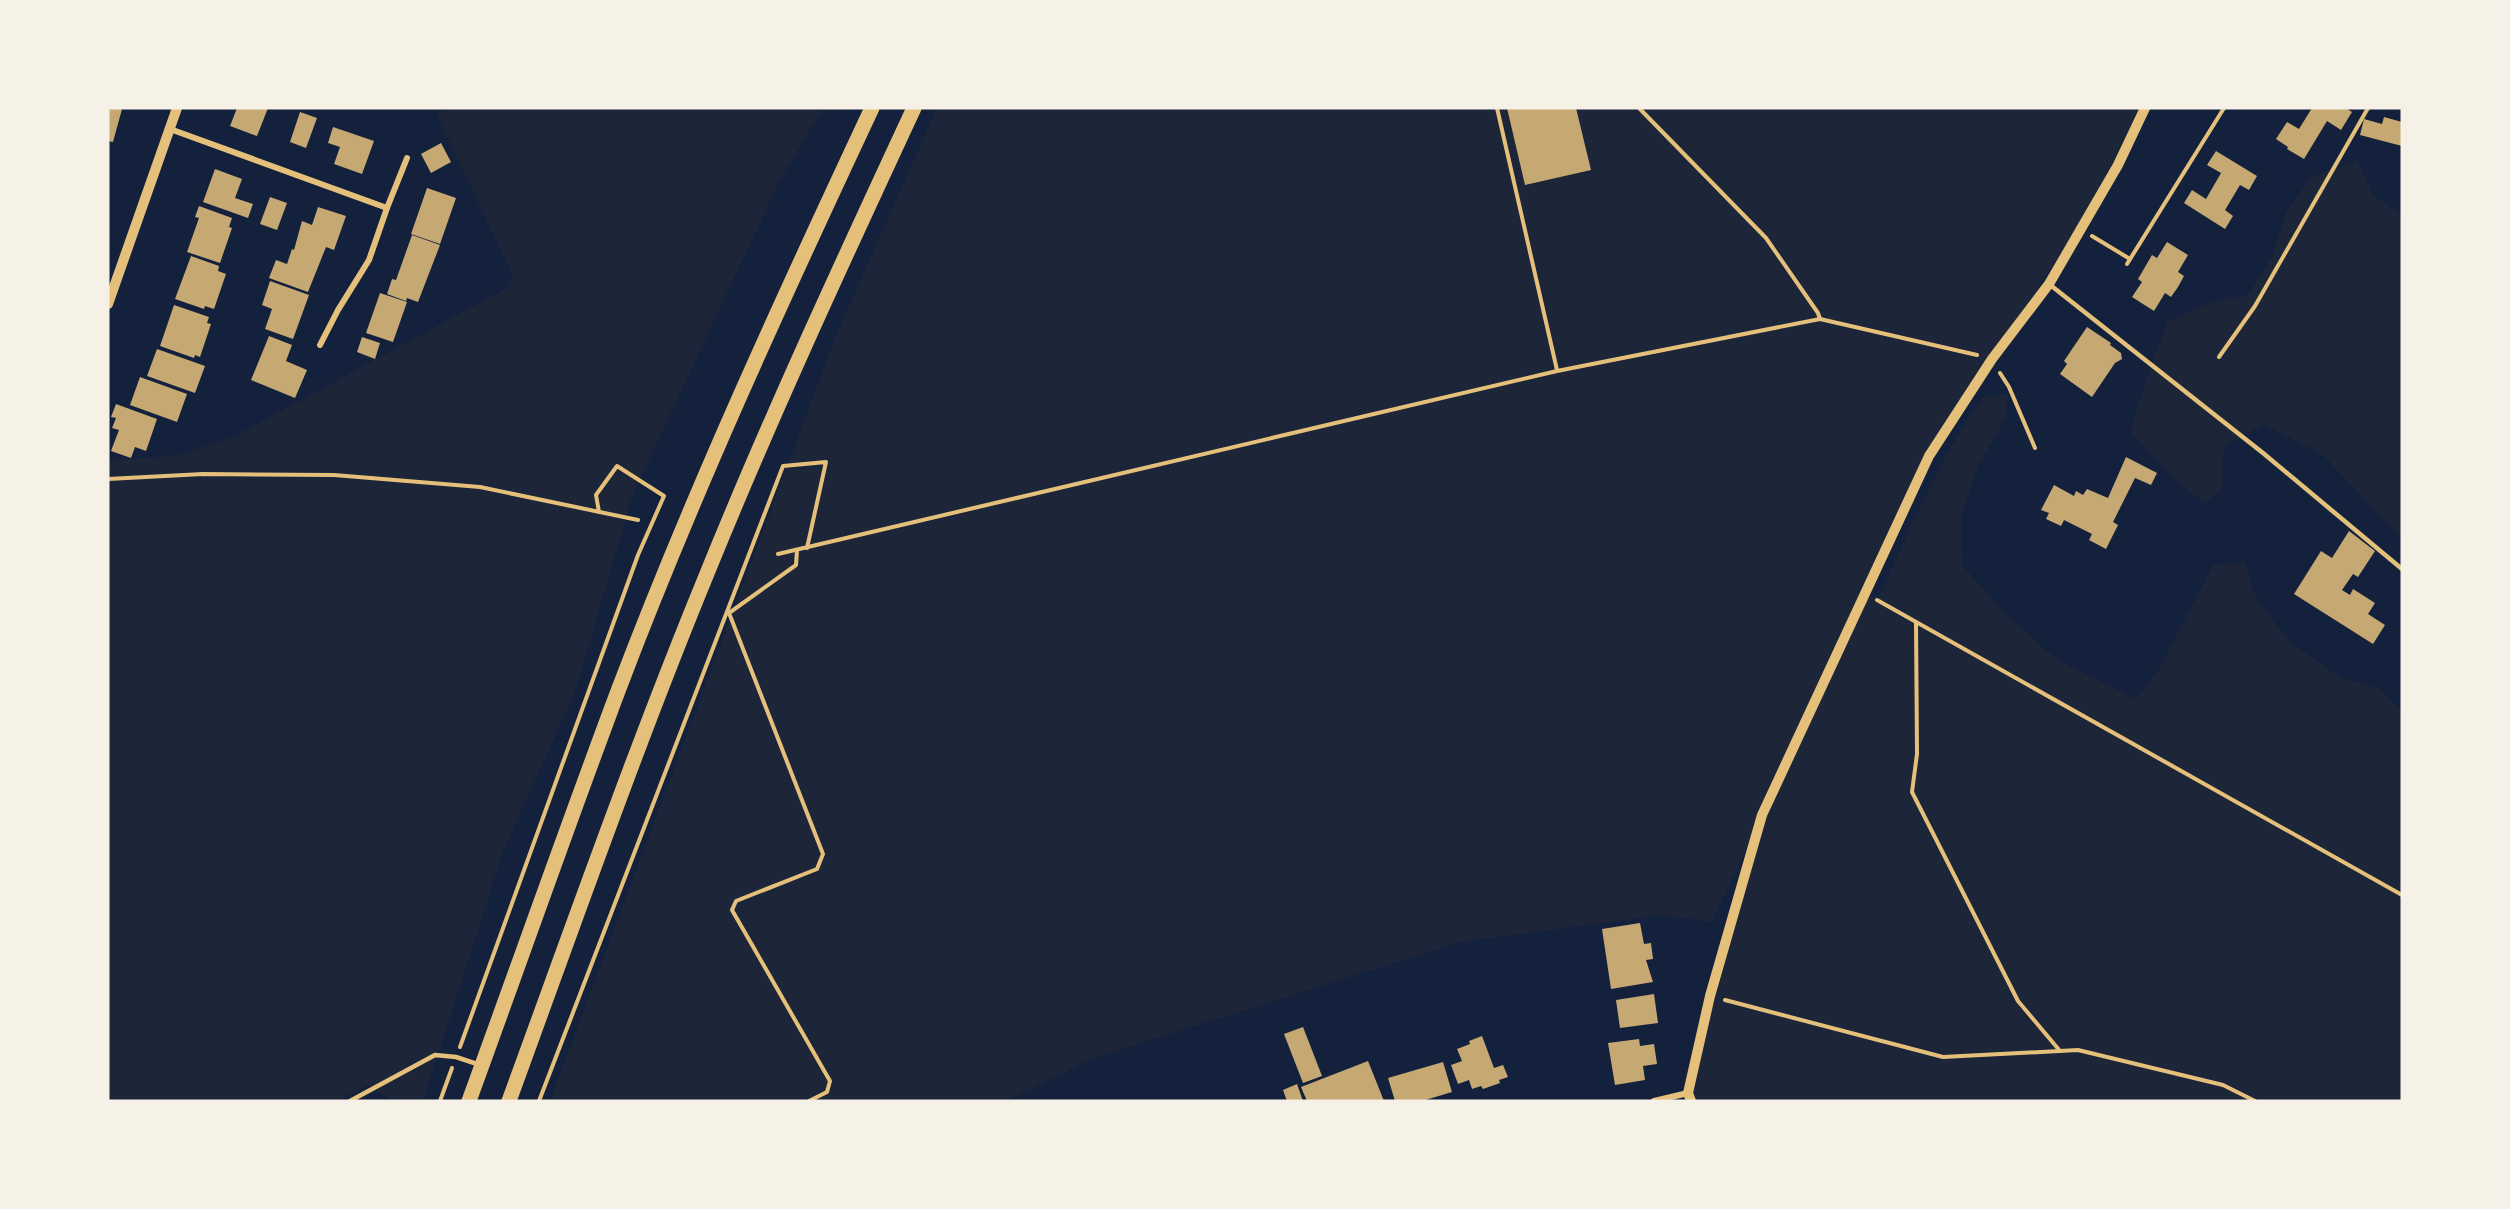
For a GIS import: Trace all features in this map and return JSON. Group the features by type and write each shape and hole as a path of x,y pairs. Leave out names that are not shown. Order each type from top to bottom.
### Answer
{"highway":[{"path":"469,1101 618,690 763,342 872,108"},
{"path":"508,1101 654,707 706,576 794,367 914,108"}],"street":[{"path":"108,304 177,108"},
{"path":"1654,1101 1689,1097 1710,996 1762,815 1929,456 1992,359 2049,284 2118,165 2145,108"},
{"path":"170,129 387,208"},
{"path":"320,345 338,310 369,260 407,158"}],"lane":[{"path":"2049,284 2263,453 2402,569"},
{"path":"350,1101 435,1055 456,1057 482,1065"}],"path":[{"path":"1497,108 1557,370"},
{"path":"1639,108 1766,238 1820,319"},
{"path":"2127,264 2224,108"},
{"path":"2219,357 2255,306 2368,108"},
{"path":"2105,244 2130,259"},
{"path":"778,554 1557,370 1820,319 1992,359 2009,387 2035,448"},
{"path":"539,1101 783,466 826,462 807,548"},
{"path":"440,1101 638,555 664,496 617,466 596,495 599,512"},
{"path":"108,479 203,474 334,475 480,487 639,520"},
{"path":"797,550 796,565 729,613 823,854 817,869 736,901 732,910 830,1081 827,1092 809,1101"},
{"path":"1866,594 2402,895"},
{"path":"1916,622 1917,754 1912,792 2018,1001 2060,1052"},
{"path":"1710,996 1943,1058 2078,1050 2223,1085 2255,1101"}],"shaded area":[{"path":"446,108 823,108 780,180 633,494 575,692 504,849 423,1101 393,1101 368,1085 337,1101 108,1101 108,461 179,455 235,436 507,288 513,275 437,116"},
{"path":"937,108 2145,108 2117,167 1992,359 1915,489 1866,594 1878,600 1913,521 1939,470 1984,397 2008,394 2006,418 1978,466 1961,517 1962,565 2005,613 2057,660 2137,699 2159,669 2214,564 2245,563 2256,598 2289,641 2340,677 2380,689 2402,712 2402,1101 1686,1101 1683,1089 1763,816 1711,922 1662,915 1461,942 1094,1058 1005,1101 550,1101 837,333"},
{"path":"2357,161 2374,196 2402,215 2402,539 2324,456 2264,424 2224,447 2221,490 2204,503 2174,478 2130,432 2168,321 2210,303 2249,294 2273,255 2286,212 2311,177"}],"building":[{"path":"108,108 122,109 113,142 108,141"},
{"path":"237,108 268,108 257,136 230,126"},
{"path":"1507,108 1576,108 1591,170 1525,185"},
{"path":"2312,108 2346,108 2352,112 2341,130 2327,121 2304,159 2276,139 2287,122 2299,129"},
{"path":"300,112 317,118 306,148 290,142"},
{"path":"2384,117 2402,122 2402,146 2360,135 2364,119 2382,124"},
{"path":"333,127 374,141 362,174 334,164 340,147 328,143"},
{"path":"441,143 451,162 431,173 421,154"},
{"path":"2216,151 2257,176 2249,190 2240,185 2225,210 2233,216 2225,229 2184,203 2192,190 2206,199 2221,173 2207,165"},
{"path":"215,169 242,179 235,198 253,204 248,218 203,202"},
{"path":"427,188 456,198 440,244 411,234"},
{"path":"270,197 287,203 277,230 260,224"},
{"path":"199,206 232,218 229,227 232,228 220,263 187,252 199,218 195,217"},
{"path":"318,207 346,216 334,250 326,247 308,292 269,278 276,260 287,264 292,249 294,250 302,221 312,225"},
{"path":"412,235 440,245 418,302 407,298 406,301 387,294 392,279 396,280"},
{"path":"2167,242 2188,255 2178,272 2184,276 2178,287 2171,297 2165,293 2154,311 2132,297 2142,282 2138,279 2152,255 2157,258"},
{"path":"191,256 219,266 218,271 226,274 214,309 205,306 204,309 175,299"},
{"path":"270,281 309,295 293,339 265,329 272,309 262,305"},
{"path":"380,293 407,302 393,342 366,333"},
{"path":"174,305 209,317 207,323 211,324 200,357 195,355 194,358 160,346"},
{"path":"2087,327 2111,343 2110,345 2121,353 2122,359 2115,363 2092,397 2060,374 2067,364 2064,361"},
{"path":"269,336 292,345 286,361 307,370 295,398 251,380"},
{"path":"362,337 380,343 375,359 357,352"},
{"path":"157,349 205,366 195,393 147,376"},
{"path":"140,377 187,394 177,422 130,405"},
{"path":"116,404 157,419 146,451 135,447 131,458 111,451 119,430 112,428 116,418 111,417"},
{"path":"2126,457 2157,473 2151,485 2135,478 2113,522 2118,525 2106,549 2089,540 2092,534 2064,520 2061,526 2046,519 2049,513 2041,510 2054,485 2074,496 2076,491 2083,495 2087,489 2108,498"},
{"path":"2349,531 2375,551 2358,577 2353,574 2342,590 2350,595 2353,589 2375,603 2368,614 2385,625 2373,644 2294,594 2321,551 2332,558"},
{"path":"1640,923 1644,944 1651,943 1653,959 1646,960 1653,982 1611,989 1602,929"},
{"path":"1654,994 1658,1023 1620,1028 1616,1000"},
{"path":"1303,1027 1322,1076 1303,1083 1284,1034"},
{"path":"1482,1036 1494,1068 1503,1065 1508,1077 1499,1080 1500,1083 1483,1089 1481,1086 1472,1089 1469,1080 1458,1084 1451,1065 1462,1061 1457,1049"},
{"path":"1639,1039 1640,1046 1654,1044 1657,1064 1643,1066 1645,1080 1615,1085 1608,1043"},
{"path":"1368,1061 1384,1101 1307,1101 1301,1087"},
{"path":"1443,1062 1452,1092 1422,1101 1395,1101 1388,1078"},
{"path":"1297,1084 1303,1101 1287,1101 1283,1090"}]}
